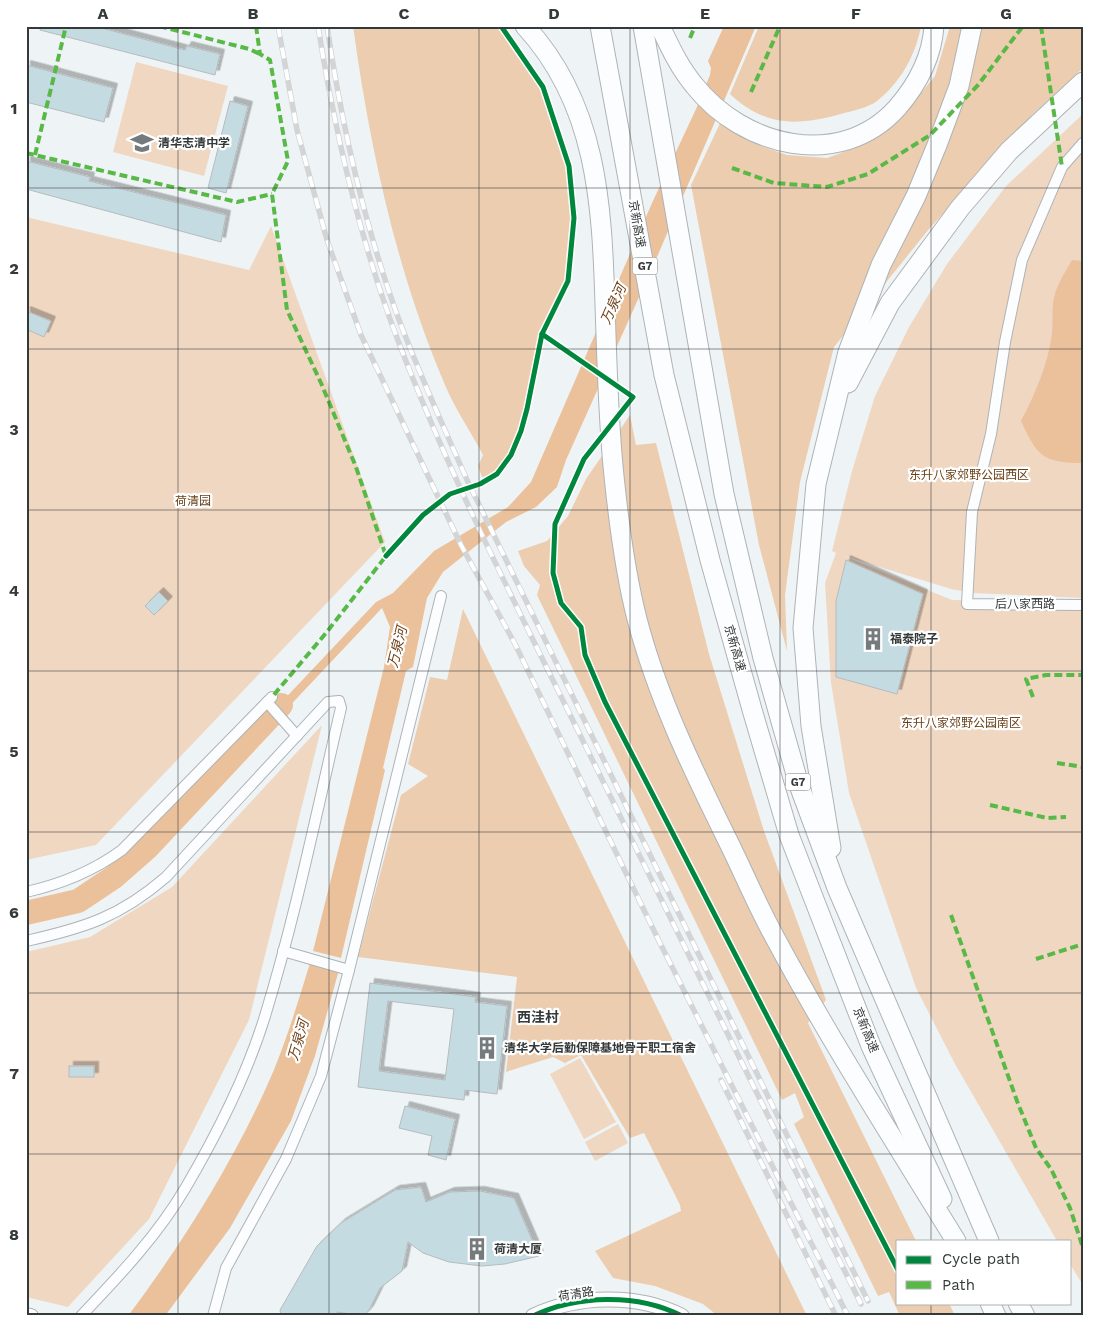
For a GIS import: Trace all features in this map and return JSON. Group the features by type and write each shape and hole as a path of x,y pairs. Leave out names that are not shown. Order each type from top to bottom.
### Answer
{"highway":[{"path":"525,26 549,56 569,91 591,153 595,172 604,256 611,447 618,521 627,577 656,680 700,788 773,934 868,1097 955,1240"},
{"name":"京新高速","path":"600,26 626,158 664,375 710,560 789,835 871,1046 961,1240"},
{"name":"京新高速","path":"643,26 656,94 688,298 724,494 763,658 799,785 837,888 989,1240"},
{"path":"660,26 676,60 695,87 719,109 759,135 780,142 814,146 852,140 873,129 891,114 918,80 928,58 934,26"},
{"path":"837,888 811,726 804,628 816,484 848,352 881,265 916,196 938,145 959,86 972,26"},
{"path":"832,416 874,330 890,303 960,208 1009,151 1083,82"},
{"path":"990,1304 996,1316"},
{"path":"1019,1304 1025,1316"}],"main road":[{"name":"荷清路","path":"533,1316 549,1308 611,1299 640,1303 682,1316"},
{"path":"26,1315 31,1316"}],"street":[{"name":"后八家西路","path":"1083,143 1062,167 1022,260 1005,342 991,434 972,512 967,604 1083,605"},
{"path":"213,1316 226,1268 286,1159 321,1076 350,970 441,596"},
{"path":"26,941 79,929 104,919 147,894 166,877 328,702 339,701 341,708 283,951 265,1016 251,1056 221,1121 186,1188 136,1258 81,1316"},
{"path":"26,892 77,877 99,867 122,850 270,702 297,736"},
{"path":"283,951 350,970"}],"green space":[{"path":"136,62 228,86 204,176 113,152"},
{"path":"1083,114 1083,598 972,593 951,589 844,556 952,600 1083,603 1083,1285 1072,1267 1072,1240 1056,1240 955,1064 916,988 849,793 831,683 825,583 836,553 832,551 852,471 875,396 909,327 947,264 1006,186"},
{"name":"荷清园","path":"26,217 249,270 271,226 385,542 96,845 26,860"},
{"path":"322,725 249,1020 149,1219 68,1307 26,1297 26,952 90,937 172,887"},
{"path":"580,1058 616,1122 584,1139 550,1074"},
{"path":"618,1124 628,1143 595,1161 585,1142"}],"shaded area":[{"path":"353,26 500,26 543,87 569,166 574,218 568,281 542,334 521,431 511,455 497,474 482,477 478,466 483,455 449,394 412,298 387,208 377,163"},
{"path":"759,26 921,26 919,37 906,68 893,86 877,101 841,114 796,122 782,121 756,113 730,94"},
{"path":"950,26 1083,26 1083,68 1033,114 929,229 834,347 800,482 785,595 787,651 759,545 691,185 722,119 756,144 787,155 827,158 863,145 896,123 935,76"},
{"path":"630,415 636,445 656,443 709,654 764,831 826,1000 808,1023 916,1240 896,1240 896,1304 949,1304 955,1316 900,1316 889,1292 878,1296 794,1124 804,1117 795,1093 782,1100 537,595 540,585 524,566 518,551 547,541 568,516 586,479"},
{"path":"463,609 807,1316 718,1316 703,1304 655,1286 613,1278 595,1251 681,1211 680,1205 644,1133 630,1138 581,1055 565,1063 553,1057 506,1072 517,977 358,957 401,795 428,776 408,764 430,677 447,680"}],"water":[{"name":"万泉河","path":"724,26 756,26 657,257 566,460 557,487 536,507 506,522 443,572 427,598 413,667 406,671 341,958 313,951 384,667 390,627 382,608 265,732 258,727 376,602 393,593 434,551 508,507 531,482 652,203 696,109 710,75 711,68 708,61"},
{"path":"1072,260 1083,261 1083,463 1059,461 1043,455 1037,450 1021,421 1044,368 1052,334 1053,303 1060,281"},
{"name":"万泉河","path":"310,963 339,970 315,1056 291,1121 230,1228 165,1316 128,1316 167,1262 203,1206 252,1118 279,1058"}],"building":[{"path":"41,26 94,26 185,50 187,46 220,54 215,75 40,30"},
{"path":"26,65 113,88 104,122 26,102"},
{"path":"230,101 248,106 226,193 208,188"},
{"path":"26,161 90,177 89,181 226,215 221,242 26,189"},
{"path":"26,311 51,321 44,337 26,329"},
{"name":"福泰院子","path":"846,560 923,594 897,694 836,677 836,601"},
{"path":"159,592 168,601 154,615 145,606"},
{"path":"370,983 476,997 475,1002 507,1006 497,1094 465,1090 464,1100 358,1087","holes":["388,1001 454,1009 445,1080 379,1071"]},
{"path":"69,1066 94,1066 94,1077 69,1077"},
{"path":"405,1106 455,1119 446,1160 428,1155 432,1136 399,1128"},
{"name":"荷清大厦","path":"421,1187 426,1202 450,1192 480,1191 514,1198 539,1256 505,1264 482,1266 449,1262 423,1253 408,1242 402,1271 380,1288 364,1316 337,1312 336,1316 281,1316 280,1310 317,1246 341,1223 395,1190"}],"waterway":[{"path":"26,913 78,901 114,877 147,848 281,705"}],"railway":[{"path":"278,26 297,130 327,240 361,335 461,545 515,644 658,939 848,1316"},
{"path":"318,26 340,145 371,262 397,338 440,443 512,598 861,1304"},
{"path":"327,26 339,97 362,202 394,306 420,372 467,480 868,1301"},
{"path":"721,1080 836,1316"}],"marked path":[{"path":"35,155 66,26"},
{"path":"159,26 249,49 260,54"},
{"path":"256,26 260,54 270,60 288,161 272,194 287,310 321,383 356,467 386,556 326,633 272,697"},
{"path":"690,38 695,26"},
{"path":"751,92 780,26"},
{"path":"732,168 774,183 827,187 868,174 930,135 978,85 1023,26"},
{"path":"1041,26 1062,167"},
{"path":"26,153 237,202 272,194"},
{"path":"1033,697 1026,679 1046,675 1083,675"},
{"path":"1057,763 1083,767"},
{"path":"990,805 1047,818 1066,817"},
{"path":"951,915 1017,1101 1036,1148 1051,1169 1070,1208 1083,1248"},
{"path":"1036,959 1083,944"}],"cycle path":[{"path":"386,556 423,515 450,494 480,484 497,474 511,455 521,431 527,409 542,334 568,281 574,218 569,166 543,87 501,26"},
{"path":"542,334 633,397 584,459 555,524 553,573 561,603 581,627 585,655 605,702 896,1266"},
{"path":"533,1316 569,1304 607,1300 627,1300 646,1303 682,1316"}],"place":[{"name":"清华志清中学","path":"142,143"},
{"name":"福泰院子","path":"873,639"},
{"name":"清华大学后勤保障基地骨干职工宿舍","path":"487,1048"},
{"name":"荷清大厦","path":"477,1249"}],"district":[{"name":"西洼村","path":"538,1017"}],"park label":[{"name":"东升八家郊野公园西区","path":"969,475"},
{"name":"东升八家郊野公园南区","path":"961,723"}]}
